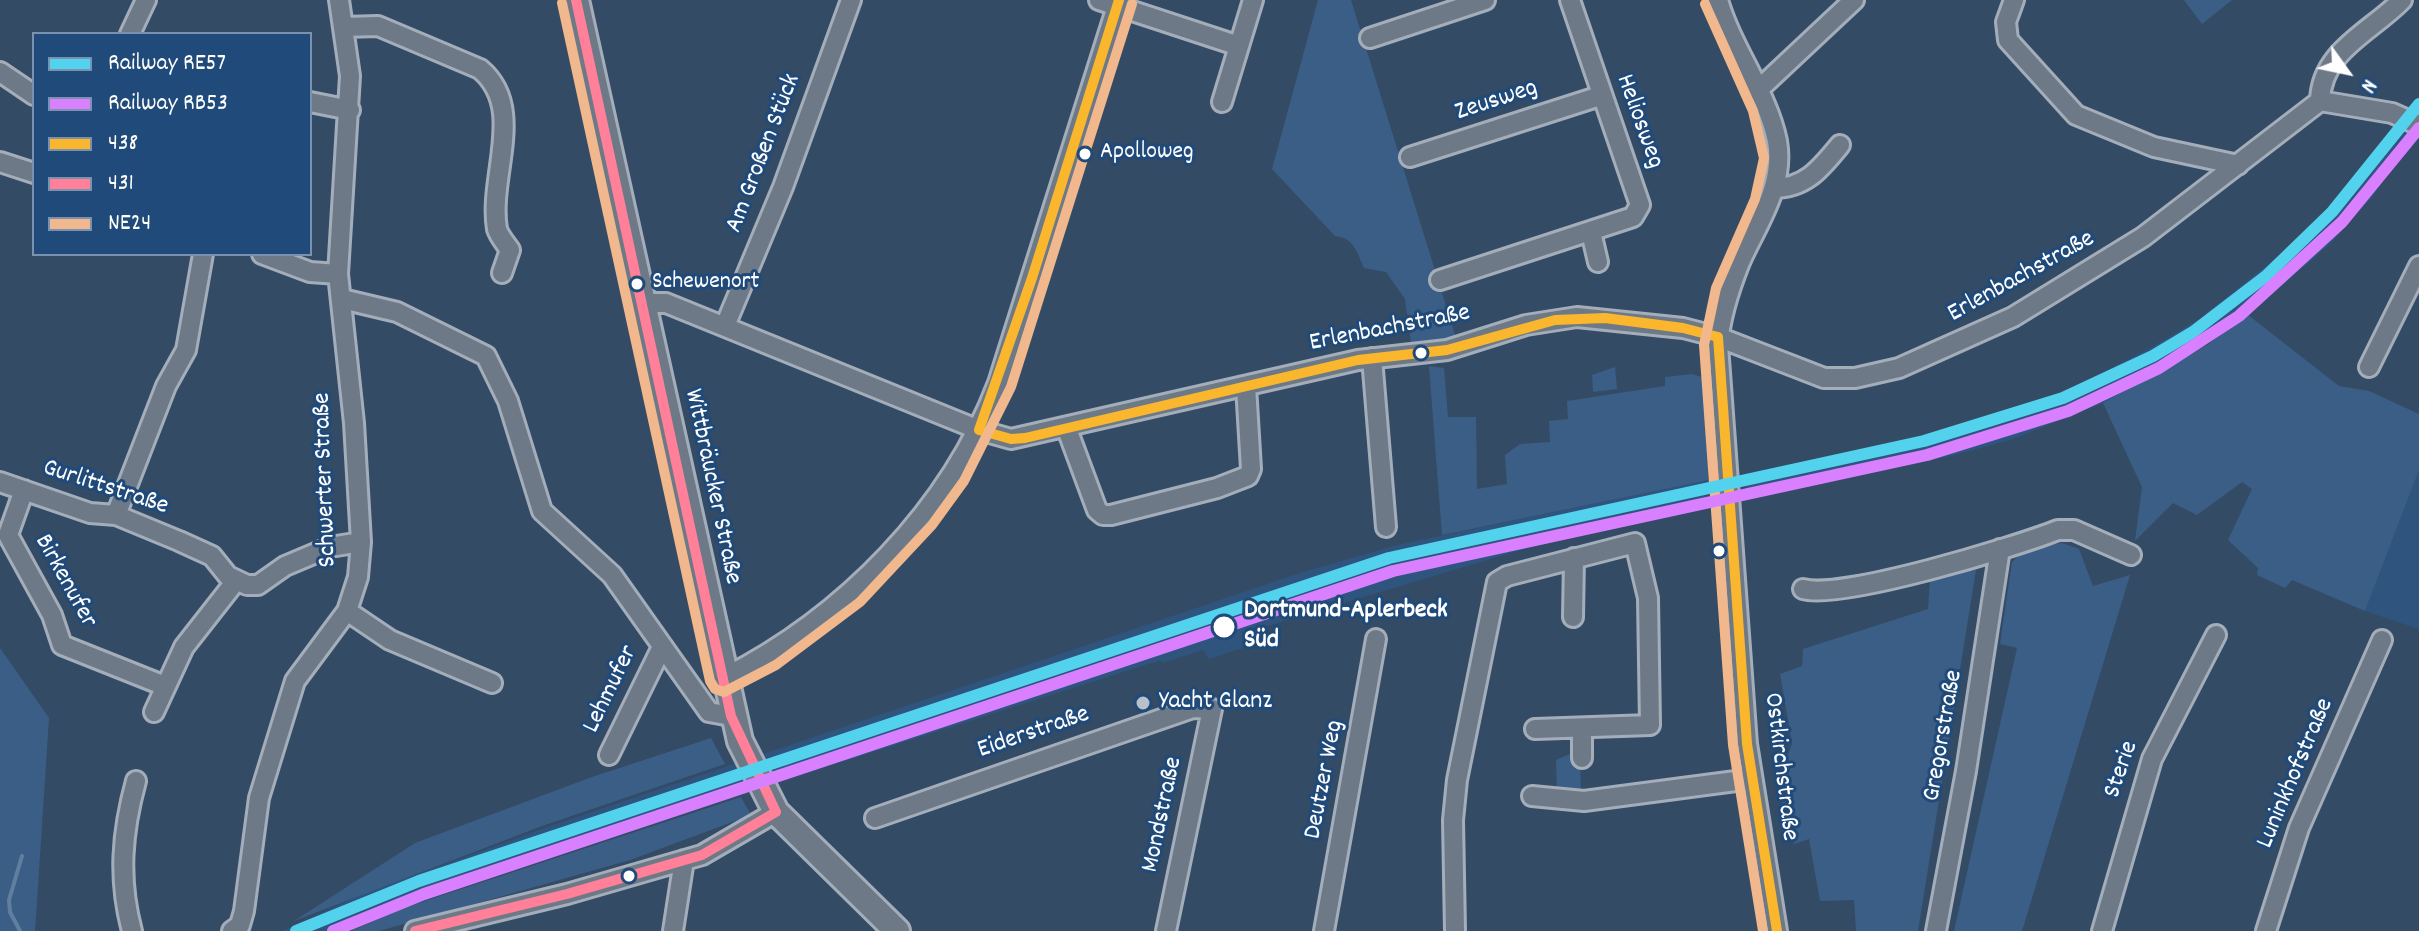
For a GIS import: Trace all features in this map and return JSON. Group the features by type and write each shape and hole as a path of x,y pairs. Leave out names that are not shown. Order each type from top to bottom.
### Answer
{"main road":[{"name":"Wittbräucker Straße","path":"576,0 733,720 773,806 897,931"}],"street":[{"path":"131,32 146,0"},
{"name":"Schwerter Straße","path":"232,931 240,925 244,911 259,798 295,681 347,611 358,577 361,542 338,274 344,150 350,110 350,76 339,0"},
{"name":"Am Großen Stück","path":"725,326 783,187 851,0"},
{"path":"1099,0 1239,46"},
{"path":"1222,102 1253,0"},
{"path":"1370,38 1485,0"},
{"name":"Heliosweg","path":"1440,280 1633,217 1640,205 1600,96 1570,0"},
{"name":"Ostkirchstraße","path":"1718,0 1726,29 1757,91 1777,141 1779,164 1774,188 1740,264 1718,337 1728,510 1751,779 1777,931"},
{"path":"1757,91 1854,0"},
{"path":"2014,0 2006,22 2008,40 2076,115 2154,147 2238,165"},
{"path":"2402,0 2334,58 2322,77 2320,101 2392,113 2419,125"},
{"path":"724,678 756,662 806,626 880,562 909,532 979,430 1022,308 1118,4"},
{"path":"344,27 378,26 480,69 493,80 503,106 497,230 510,250 502,273"},
{"path":"0,72 32,94"},
{"name":"Zeusweg","path":"1410,157 1600,96"},
{"name":"Erlenbachstraße","path":"642,303 666,303 979,430 1011,439 1067,429 1372,358 1447,350 1526,325 1577,317 1646,322 1718,337 1824,378 1855,378 1899,368 1966,341 2030,308 2143,237 2320,101"},
{"path":"312,102 350,110"},
{"path":"1774,188 1793,188 1804,182 1840,145"},
{"path":"0,162 32,172"},
{"path":"1591,232 1598,262"},
{"path":"116,515 166,386 186,350 203,256"},
{"path":"267,256 310,272 338,274"},
{"path":"2369,367 2419,266"},
{"path":"342,299 397,312 486,356 508,401 542,511 612,575 709,712 733,720"},
{"path":"1372,358 1386,527"},
{"path":"1067,429 1097,510 1103,515 1111,515 1217,488 1248,476 1251,469 1246,386"},
{"name":"Gurlittstraße","path":"0,482 90,513 116,515 212,556 235,582"},
{"name":"Birkenufer","path":"24,490 8,535 52,615 62,645 165,686"},
{"path":"1803,589 1834,591 2066,529 2131,555"},
{"path":"154,712 194,633 235,582 258,585 285,566 319,551 361,542"},
{"path":"1455,931 1453,820 1457,780 1497,582 1635,543 1648,598 1650,725 1535,729"},
{"name":"Gregorstraße","path":"1936,931 1966,771 2000,549"},
{"path":"1573,617 1574,558"},
{"path":"347,611 390,640 492,683"},
{"name":"Sterie","path":"2102,931 2152,759 2216,635"},
{"name":"Deutzer Weg","path":"1324,931 1376,639"},
{"name":"Luninkhofstraße","path":"2266,931 2299,828 2382,640"},
{"name":"Lehmufer","path":"609,755 662,647"},
{"name":"Eiderstraße","path":"875,818 1193,708 1212,709"},
{"name":"Mondstraße","path":"1166,931 1212,709"},
{"path":"1582,728 1582,758"},
{"path":"1532,796 1584,801 1751,779"},
{"path":"132,931 122,871 126,813 136,781"},
{"path":"415,931 567,894 684,860 718,848 773,806"},
{"path":"673,931 684,860"}],"shaded area":[{"path":"1318,0 1351,0 1456,338 1411,343 1405,299 1386,272 1364,268 1351,243 1335,236 1272,169"},
{"path":"2184,0 2232,0 2202,24"},
{"path":"2396,125 2413,138 2372,197 2329,245 2248,315 2163,372 2103,403 2013,439 1955,455 1748,495 1744,474 1915,438 2003,415 2058,395 2149,349 2199,319 2286,250 2346,189"},
{"path":"2248,315 2339,386 2369,391 2419,414 2419,470 2365,611 2292,580 2285,588 2257,575 2258,568 2228,540 2252,489 2242,482 2197,515 2173,503 2135,541 2142,487 2103,403 2207,345"},
{"path":"1429,366 1444,368 1448,417 1476,417 1477,489 1507,484 1505,455 1520,444 1550,442 1549,421 1568,419 1567,401 1665,386 1665,377 1692,374 1708,379 1708,480 1442,535"},
{"path":"1615,367 1617,389 1593,392 1592,375"},
{"path":"2419,470 2419,629 2365,611"},
{"path":"1711,479 1703,504 1557,539 1250,631 1254,644 1209,659 1203,650 1162,663 1161,660 406,901 331,931 282,931 363,894 553,825 1300,573 1397,545"},
{"path":"2062,543 2079,549 2093,586 2130,575 2022,931 1954,931 2017,648 2000,644 2012,562 2026,549"},
{"path":"1976,570 1918,931 1856,931 1854,900 1820,901 1809,839 1794,844 1777,785 1792,744 1780,674 1802,666 1803,649 1928,609 1930,579"},
{"path":"0,648 49,718 35,931 0,931"},
{"path":"711,738 725,764 542,826 294,921 415,843 592,777"},
{"path":"1570,754 1580,758 1581,795 1557,794 1556,760"},
{"path":"741,797 751,815 630,860 379,931 351,931 407,907"}],"waterway":[{"path":"20,931 10,912 9,900 22,856"}],"rail line":[{"name":"RE57","path":"296,931 419,881 1389,558 1924,441 2063,398 2153,356 2193,332 2266,276 2332,212 2419,104"},
{"name":"RB53","path":"333,931 424,894 1393,571 1927,455 2068,411 2159,368 2239,316 2342,222 2419,128"}],"transit line":[{"name":"431","path":"576,0 731,716 776,812"},
{"name":"438","path":"979,430 1032,278 1119,0"},
{"name":"NE24","path":"562,3 710,681 715,689 724,692 776,665 860,602 932,525 964,481 1011,387 1132,4"},
{"name":"NE24","path":"1705,4 1753,111 1764,158 1755,199 1716,288 1704,345 1733,745 1763,931"},
{"name":"438","path":"979,430 1011,439 1025,438 1358,360 1447,350 1555,320 1605,318 1683,328 1718,337"},
{"name":"438","path":"1718,337 1747,744 1777,931"},
{"name":"431","path":"415,931 567,894 702,855 776,812"}],"place":[{"name":"Apolloweg","path":"1085,154"},
{"name":"Schewenort","path":"637,284"},
{"name":"Dortmund-Aplerbeck Süd","path":"1224,627"},
{"name":"Yacht Glanz","path":"1143,703"}]}
